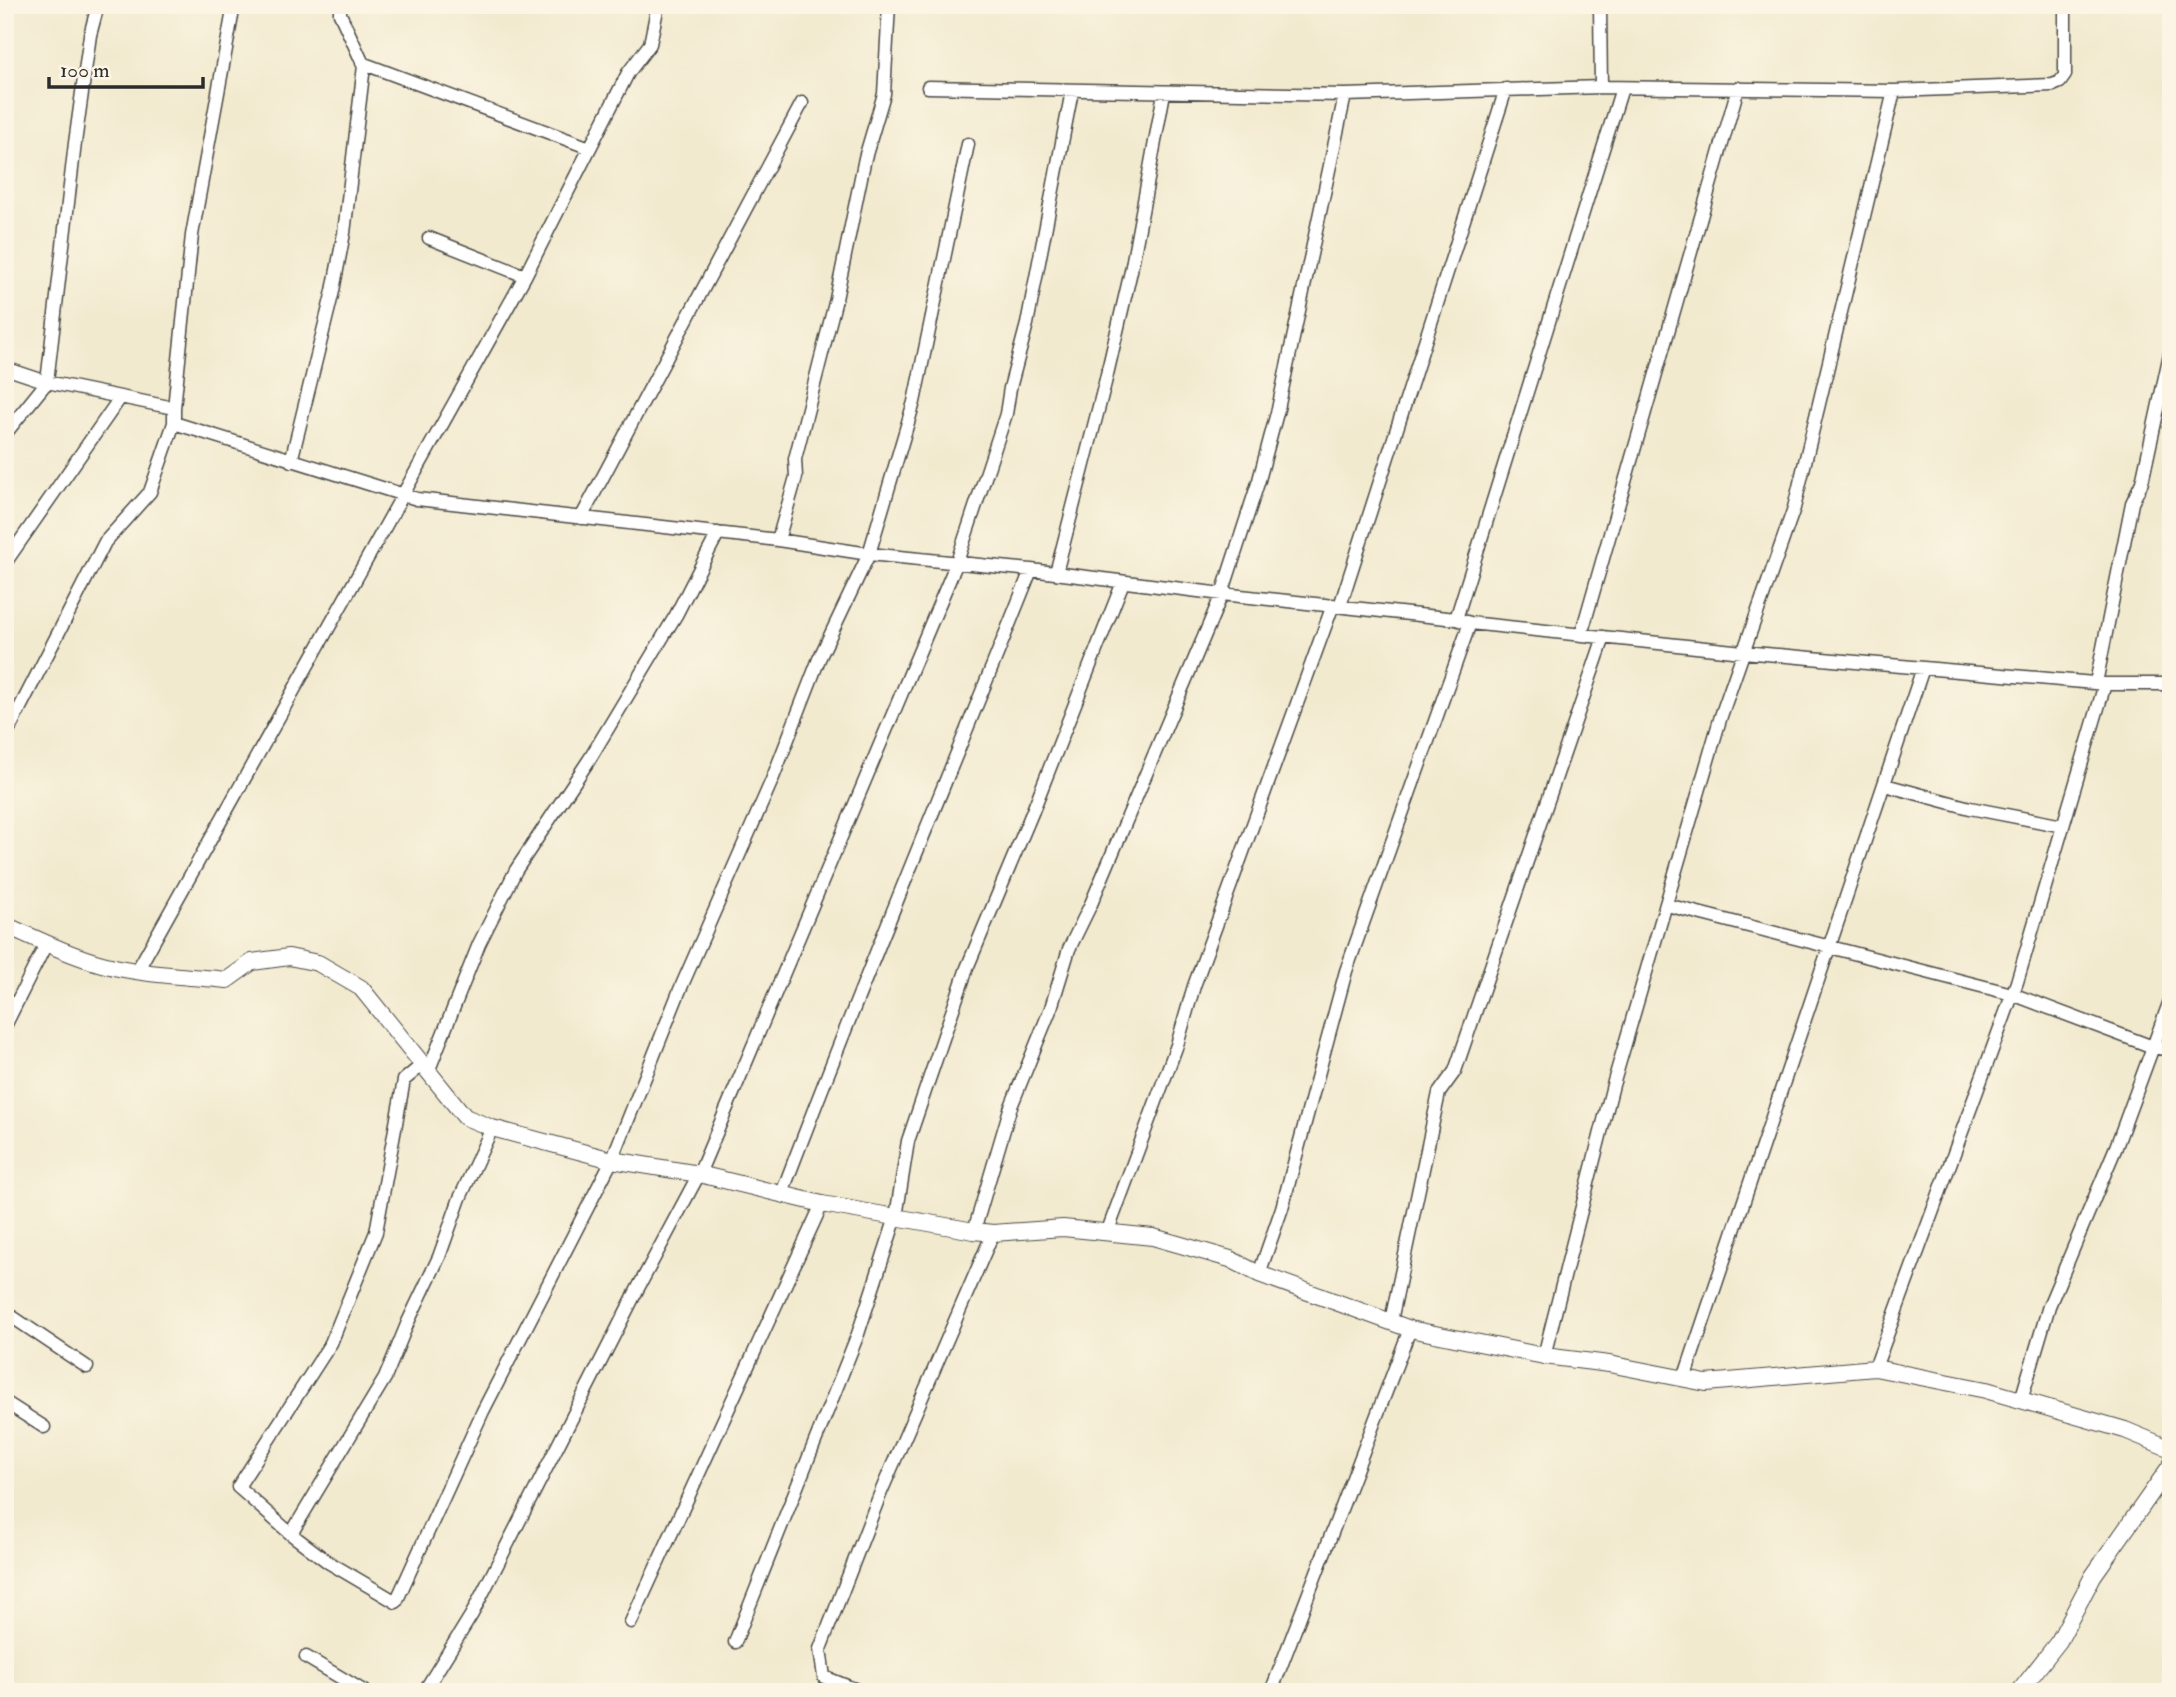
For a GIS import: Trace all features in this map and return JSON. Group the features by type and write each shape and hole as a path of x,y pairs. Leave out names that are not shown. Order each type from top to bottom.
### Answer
{"street":[{"path":"5,434 47,382 90,34 99,5"},
{"path":"5,737 105,542 150,492 174,423 192,235 234,5"},
{"path":"292,461 344,233 362,63 340,14 341,5"},
{"path":"136,971 525,276 628,73 650,44 658,5"},
{"path":"778,540 796,477 795,459 836,299 865,158 884,94 889,5"},
{"path":"1600,5 1601,87"},
{"path":"928,88 1345,95 1601,87 1894,91 2053,85 2060,82 2065,75 2065,5"},
{"path":"362,63 590,148"},
{"path":"1456,619 1622,88"},
{"path":"1581,635 1738,88"},
{"path":"1107,1233 1177,1045 1199,973 1337,605 1506,89"},
{"path":"424,1692 472,1614 699,1174 957,562 1006,414 1027,324 1072,91"},
{"path":"1544,1356 1613,1084 1721,716 1794,508 1894,91"},
{"path":"1056,573 1131,271 1164,93"},
{"path":"974,1231 1010,1109 1051,1009 1069,949 1091,904 1222,594 1259,480 1278,409 1345,95"},
{"path":"581,518 802,103"},
{"path":"718,533 676,615 589,760 516,870 425,1068 404,1080 376,1232 331,1343 238,1487 291,1534 328,1562 396,1602 483,1411 612,1160 679,992 772,780 819,659 869,554 914,402 968,144"},
{"path":"429,238 525,276"},
{"path":"1875,1368 2012,994 2063,826 2101,683 2124,537 2132,503 2142,482 2171,349"},
{"path":"5,368 47,382 174,408"},
{"path":"5,563 120,398"},
{"path":"174,423 417,499 778,540 869,554 1031,570 1581,635 2101,683 2171,684"},
{"path":"782,1193 882,934 923,841 1031,570"},
{"path":"735,1642 858,1334 895,1217 908,1141 967,968 1032,813 1123,582"},
{"path":"1259,1274 1282,1208 1346,971 1470,623"},
{"path":"1391,1321 1438,1093 1455,1071 1604,637"},
{"path":"1684,1379 1923,668"},
{"path":"1885,785 1970,808 2063,826"},
{"path":"1667,905 2012,994 2153,1047 2171,1050"},
{"path":"5,925 46,944 100,963 136,971 227,980 252,962 289,957 318,963 361,988 465,1117 492,1128 612,1160 699,1174 822,1204 974,1231 992,1233 1063,1228 1153,1237 1230,1259 1259,1274 1410,1329 1544,1356 1609,1364 1706,1383 1875,1368 1986,1390 2125,1430 2171,1449"},
{"path":"5,1026 46,944"},
{"path":"2021,1400 2049,1306 2116,1147 2171,998"},
{"path":"291,1534 385,1378 492,1128"},
{"path":"631,1622 822,1204"},
{"path":"862,1692 824,1677 820,1649 881,1492 992,1233"},
{"path":"5,1312 87,1367"},
{"path":"1271,1692 1410,1329"},
{"path":"5,1402 44,1427"},
{"path":"2019,1692 2059,1641 2093,1576 2171,1465"},
{"path":"306,1657 365,1692"}]}
